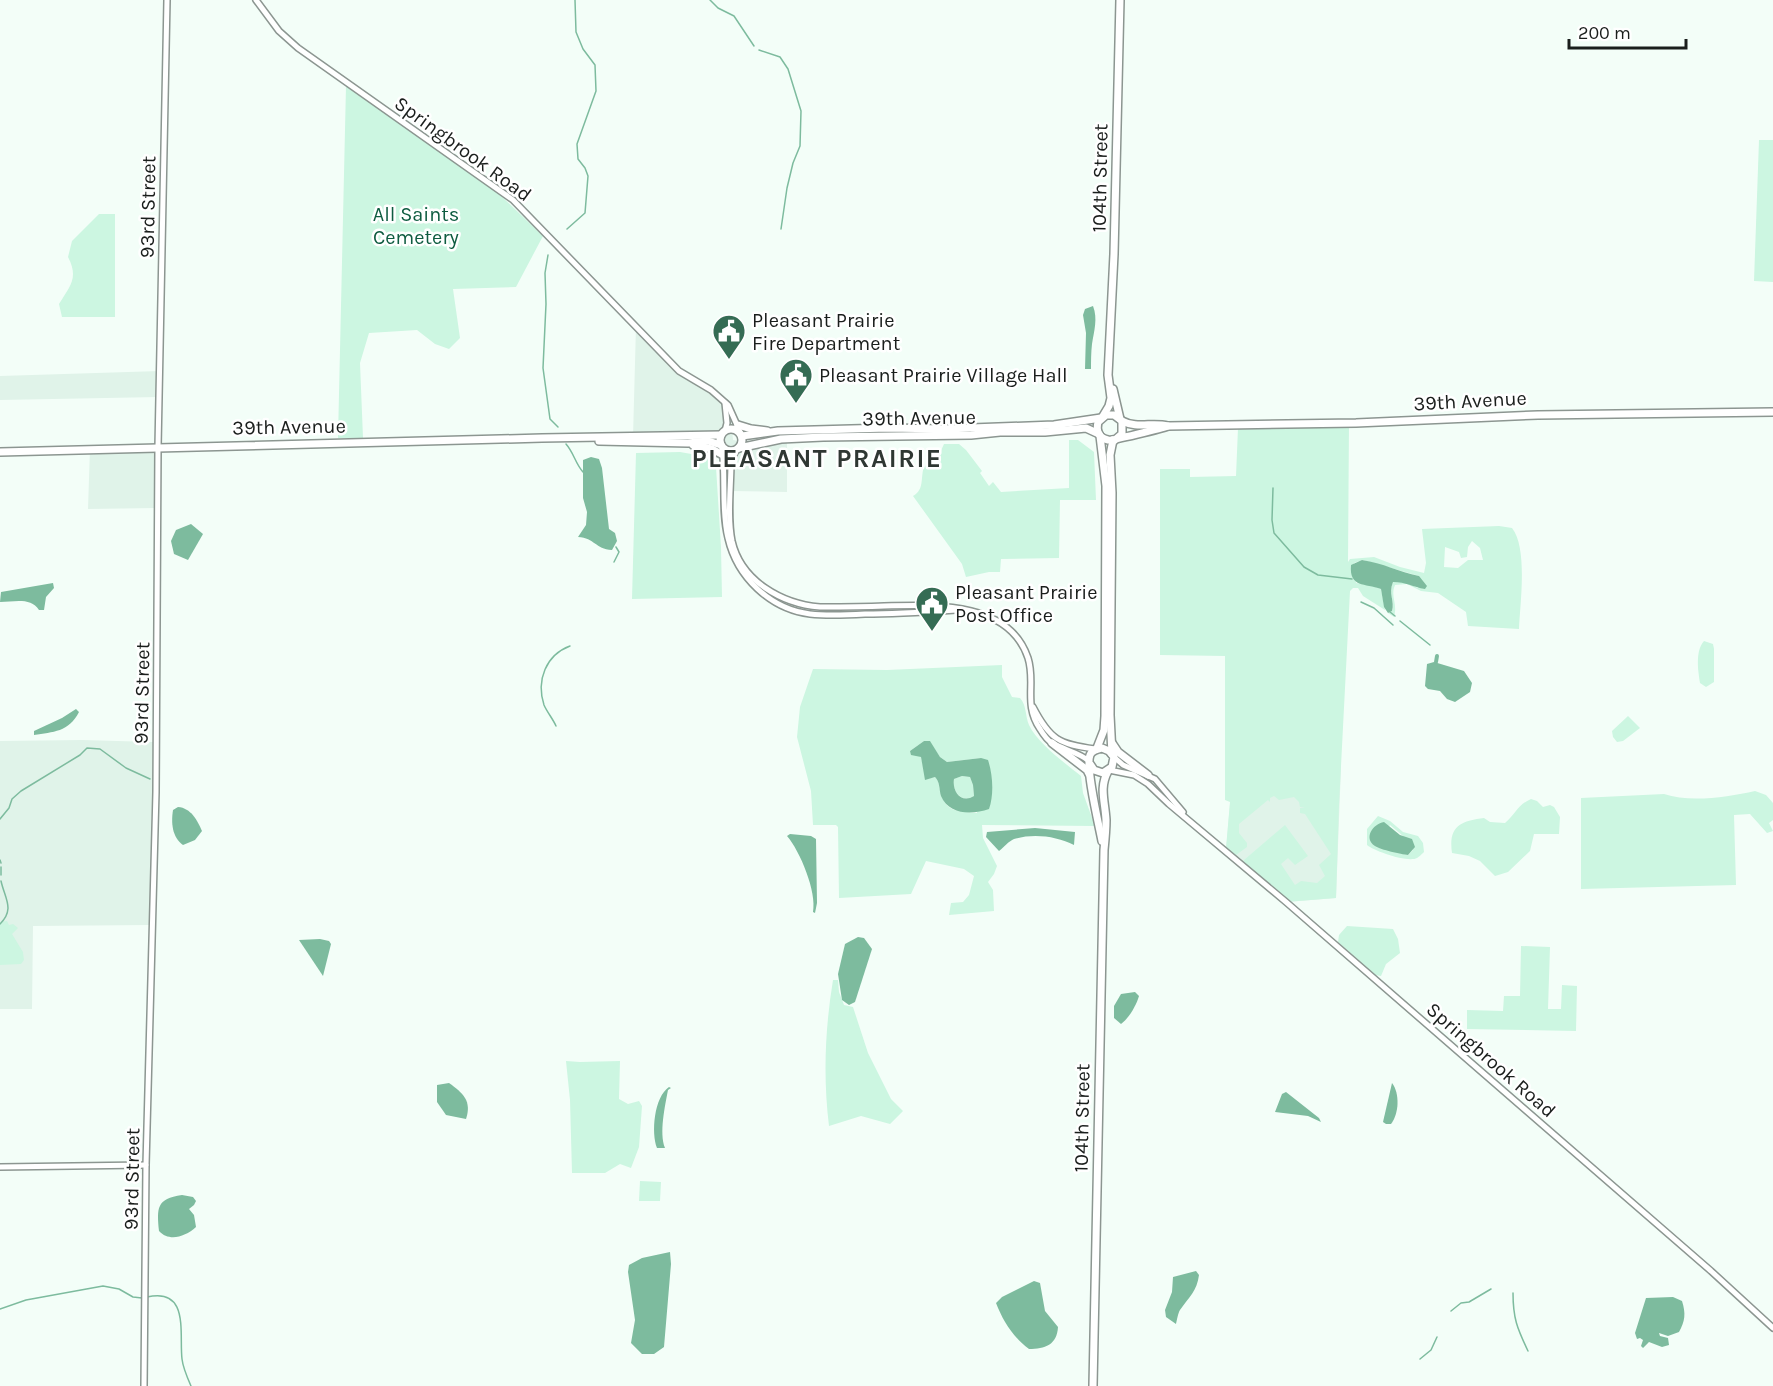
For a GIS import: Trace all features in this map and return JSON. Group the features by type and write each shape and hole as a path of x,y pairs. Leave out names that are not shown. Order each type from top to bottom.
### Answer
{"main road":[{"name":"104th Street","path":"1120,0 1111,357 1114,393 1121,420"},
{"name":"104th Street","path":"1102,417 1109,406 1108,375 1111,357"},
{"name":"39th Avenue","path":"1121,420 1135,426 1158,424 1168,426 1356,423 1538,415 1773,412"},
{"path":"1110,414 1121,420 1122,434 1114,440 1110,455 1112,494 1110,716 1113,764 1109,770 1098,772 1091,767 1089,762 1090,754 1096,749 1104,730 1105,716 1106,486 1097,426 1102,417 1110,414"},
{"name":"39th Avenue","path":"738,449 781,439 1045,428 1102,417"},
{"path":"738,425 751,429 778,431"},
{"name":"39th Avenue","path":"1114,440 1168,426"},
{"name":"39th Avenue","path":"741,435 778,431 888,428 940,430 1045,428 1086,429 1100,435"},
{"path":"732,429 741,435 742,441 738,449 729,451 722,449 723,433 732,429"},
{"name":"39th Avenue","path":"0,453 723,433"},
{"path":"1100,435 1104,439 1114,440"},
{"name":"39th Avenue","path":"579,437 613,442 708,441 722,449"},
{"path":"1052,743 1087,770 1090,776"},
{"path":"1112,743 1118,752 1148,774"},
{"path":"1096,749 1106,748 1113,756"},
{"name":"104th Street","path":"1089,762 1104,850"},
{"name":"104th Street","path":"1093,1386 1106,820 1102,784 1109,770"}],"street":[{"name":"93rd Street","path":"144,1386 146,1165 156,792 158,447 167,0"},
{"name":"Springbrook Road","path":"256,0 279,31 298,48 513,200 674,366 690,379 711,390 725,403 731,410 741,435"},
{"path":"723,433 728,423 725,403"},
{"path":"722,449 728,540 736,562 744,574 761,593 771,600 793,610 819,615 964,610"},
{"path":"738,449 731,462 732,538 739,559 752,576 768,590 791,602 808,606 946,606 981,614 1002,625 1018,638 1029,660 1032,714 1036,723 1052,743 1081,755 1089,762"},
{"path":"1031,703 1047,731 1060,742 1096,749"},
{"name":"Springbrook Road","path":"1113,756 1123,765 1148,774 1163,788 1187,818"},
{"name":"Springbrook Road","path":"1109,770 1120,771 1141,779 1683,1247 1773,1328"},
{"path":"0,1167 146,1165"}],"shaded area":[{"path":"1093,306 1095,320 1091,369 1085,369 1086,333 1083,315 1085,309"},
{"path":"636,326 669,361 717,395 731,418 733,440 747,442 768,438 787,439 787,492 731,491 723,444 717,439 696,435 633,437"},
{"path":"160,371 159,397 0,400 0,376"},
{"path":"158,447 156,508 88,509 90,449"},
{"path":"591,457 599,459 602,468 609,529 615,533 617,541 612,550 578,537 586,525 587,512 583,498 583,460"},
{"path":"191,524 203,534 188,560 174,554 171,541 176,530"},
{"path":"1362,560 1419,576 1427,586 1425,589 1393,582 1391,590 1393,607 1388,613 1384,607 1381,589 1359,583 1353,578 1351,565"},
{"path":"53,583 54,588 46,597 44,610 39,610 32,603 27,602 0,602 1,592"},
{"path":"1434,662 1464,671 1472,683 1470,692 1455,702 1447,699 1440,691 1428,689 1425,686 1427,664"},
{"path":"76,709 79,712 70,724 54,732 34,735 34,731"},
{"path":"0,741 153,742 150,925 33,926 32,1009 0,1009"},
{"path":"924,741 930,741 940,757 947,762 981,758 988,760 992,785 989,809 968,813 949,807 941,796 937,779 935,777 925,780 921,757 911,755 910,751","holes":["962,776 970,777 974,796 961,797 954,788 954,779"]},
{"path":"1320,763 1341,767 1336,898 1286,902 1226,851 1233,769"},
{"path":"178,807 190,812 202,831 195,840 183,845 174,834 172,825 173,810"},
{"path":"1384,822 1400,835 1412,839 1415,847 1408,855 1382,849 1371,843 1370,835 1373,828"},
{"path":"1035,828 1075,832 1074,845 1053,838 1029,836 1012,840 999,851 986,837 987,832"},
{"path":"790,834 811,836 816,839 817,903 815,913 813,912 814,904 810,883 802,861 787,836"},
{"path":"858,937 864,938 872,949 855,1002 849,1005 842,1000 838,974 845,944"},
{"path":"299,940 329,941 331,944 323,976"},
{"path":"1135,992 1139,996 1136,1004 1121,1024 1114,1018 1114,1006 1121,994"},
{"path":"449,1083 467,1102 466,1119 446,1115 437,1102 437,1085"},
{"path":"1392,1083 1396,1092 1397,1109 1394,1120 1391,1124 1386,1124 1383,1122"},
{"path":"669,1087 671,1088 668,1090 664,1111 663,1142 665,1148 657,1148 654,1134 655,1116 660,1099"},
{"path":"1286,1092 1321,1122 1308,1116 1275,1112 1282,1094"},
{"path":"182,1195 193,1197 196,1201 189,1209 194,1215 196,1227 182,1236 167,1236 159,1231 160,1206 167,1199"},
{"path":"670,1252 664,1347 654,1354 642,1354 631,1343 635,1320 629,1265 642,1258"},
{"path":"1196,1271 1199,1275 1196,1285 1179,1311 1176,1324 1166,1317 1165,1310 1172,1292 1173,1277"},
{"path":"1034,1281 1040,1283 1045,1311 1058,1327 1053,1342 1040,1348 1029,1349 1009,1328 996,1303 1002,1297"},
{"path":"1673,1297 1682,1301 1684,1310 1684,1321 1679,1332 1668,1336 1659,1333 1660,1336 1668,1338 1669,1345 1662,1347 1649,1342 1643,1348 1641,1346 1643,1340 1637,1339 1635,1333 1646,1298"}],"green space":[{"name":"All Saints Cemetery","path":"346,86 498,193 543,236 516,287 453,289 460,338 449,349 435,344 417,330 369,333 360,363 363,438 338,438"},
{"path":"1759,140 1773,140 1773,282 1754,281"},
{"path":"99,214 115,214 115,317 62,317 59,304 70,287 73,276 68,257 72,241"},
{"path":"1349,423 1348,562 1350,559 1374,557 1424,573 1426,563 1422,529 1499,526 1512,528 1520,549 1522,577 1519,629 1468,626 1466,612 1438,593 1421,591 1407,584 1395,585 1394,617 1388,613 1393,608 1391,590 1393,582 1405,582 1418,588 1419,576 1363,560 1354,563 1356,583 1381,589 1385,610 1363,596 1358,588 1350,591 1336,898 1286,902 1243,863 1285,825 1308,856 1295,865 1288,858 1281,864 1295,885 1301,881 1317,883 1325,876 1319,865 1331,854 1305,814 1300,813 1300,808 1305,807 1300,807 1294,797 1279,800 1274,796 1270,798 1270,802 1268,800 1239,824 1239,833 1247,843 1247,847 1236,855 1226,848 1230,802 1225,800 1225,656 1160,655 1160,469 1190,469 1190,477 1236,476 1238,428","holes":["1472,541 1480,548 1483,560 1468,560 1458,568 1444,567 1445,547 1459,552 1461,558 1467,557 1468,547"]},
{"path":"1069,440 1078,440 1094,452 1096,500 1060,500 1059,558 1001,559 1000,572 966,577 962,564 913,496 921,487 924,467 939,455 944,444 959,444 982,471 980,473 989,486 993,482 1001,492 1069,488"},
{"path":"680,452 714,458 721,547 722,597 632,599 636,453"},
{"path":"1704,641 1713,644 1714,649 1714,682 1706,687 1700,683 1698,667 1699,650"},
{"path":"1002,665 1002,677 1012,697 1020,698 1022,701 1033,732 1052,753 1081,776 1083,793 1095,826 982,825 983,838 997,866 988,882 993,890 994,911 949,915 951,903 963,902 969,895 974,876 964,869 926,861 911,894 839,898 838,827 836,825 813,825 811,791 797,737 800,707 813,669 887,670","holes":["924,741 929,741 940,757 947,762 981,758 977,813 958,811 949,807 942,798 937,779 935,777 926,779 921,757 910,751"]},
{"path":"1628,716 1640,728 1623,741 1617,742 1612,731"},
{"path":"962,776 970,777 974,796 965,798 956,792 954,779"},
{"path":"1755,791 1766,795 1773,803 1773,820 1769,823 1773,831 1767,833 1750,814 1734,815 1736,885 1581,889 1581,798 1664,794 1685,798 1709,798"},
{"path":"1531,799 1543,807 1550,805 1554,807 1560,817 1559,834 1534,834 1530,851 1508,872 1495,876 1480,861 1452,853 1452,837 1458,826 1484,818 1490,822 1505,823"},
{"path":"1378,816 1390,821 1403,832 1418,836 1423,843 1424,852 1417,858 1406,859 1376,850 1367,845 1367,829","holes":["1390,825 1403,836 1413,850 1408,855 1376,847"]},
{"path":"7,921 9,925 13,924 18,928 12,934 23,952 24,960 21,964 0,965 0,922"},
{"path":"1347,926 1393,929 1398,939 1400,953 1386,964 1381,976 1375,975 1338,942 1339,935"},
{"path":"1521,946 1550,947 1548,1009 1561,1009 1562,985 1577,986 1576,1031 1467,1029 1467,1010 1503,1011 1504,996 1520,996"},
{"path":"833,980 838,980 839,992 844,1005 853,1007 868,1053 891,1099 903,1111 890,1124 861,1116 829,1126 826,1053"},
{"path":"566,1061 620,1061 619,1099 628,1104 639,1101 642,1106 639,1147 631,1168 620,1164 605,1173 572,1173 570,1100"},
{"path":"640,1181 661,1182 660,1201 639,1201"}],"waterway":[{"path":"567,229 585,213 588,176 578,159 577,144 596,91 595,65 583,49 576,32 575,0"},
{"path":"710,0 718,8 734,16 754,46"},
{"path":"759,50 780,57 788,69 801,111 800,146 787,188 781,229"},
{"path":"548,255 545,273 543,368 550,419 558,427"},
{"path":"566,444 583,472"},
{"path":"1273,488 1274,533 1304,567 1318,575 1352,579"},
{"path":"614,562 619,552 616,547"},
{"path":"1361,602 1374,608 1393,625"},
{"path":"1390,612 1395,616"},
{"path":"1400,621 1430,645"},
{"path":"556,726 544,705 542,678 549,662 570,646"},
{"path":"1436,662 1437,656"},
{"path":"0,819 9,808 12,799 21,791 80,755 87,748 100,749 126,768 150,779"},
{"path":"1,867 1,875"},
{"path":"0,924 5,919 8,909 1,881"},
{"path":"0,1309 26,1300 103,1286 119,1289 133,1297 142,1298"},
{"path":"1451,1311 1461,1303 1469,1302 1491,1289"},
{"path":"1513,1293 1516,1323 1528,1351"},
{"path":"147,1297 161,1296 170,1299 176,1306 180,1315 183,1362 191,1386"},
{"path":"1420,1359 1431,1350 1437,1337"}],"place":[{"name":"Pleasant Prairie Fire Department","path":"729,360"},
{"name":"Pleasant Prairie Village Hall","path":"796,404"},
{"name":"Pleasant Prairie Post Office","path":"932,632"}],"district":[{"name":"PLEASANT PRAIRIE","path":"817,458"}]}
